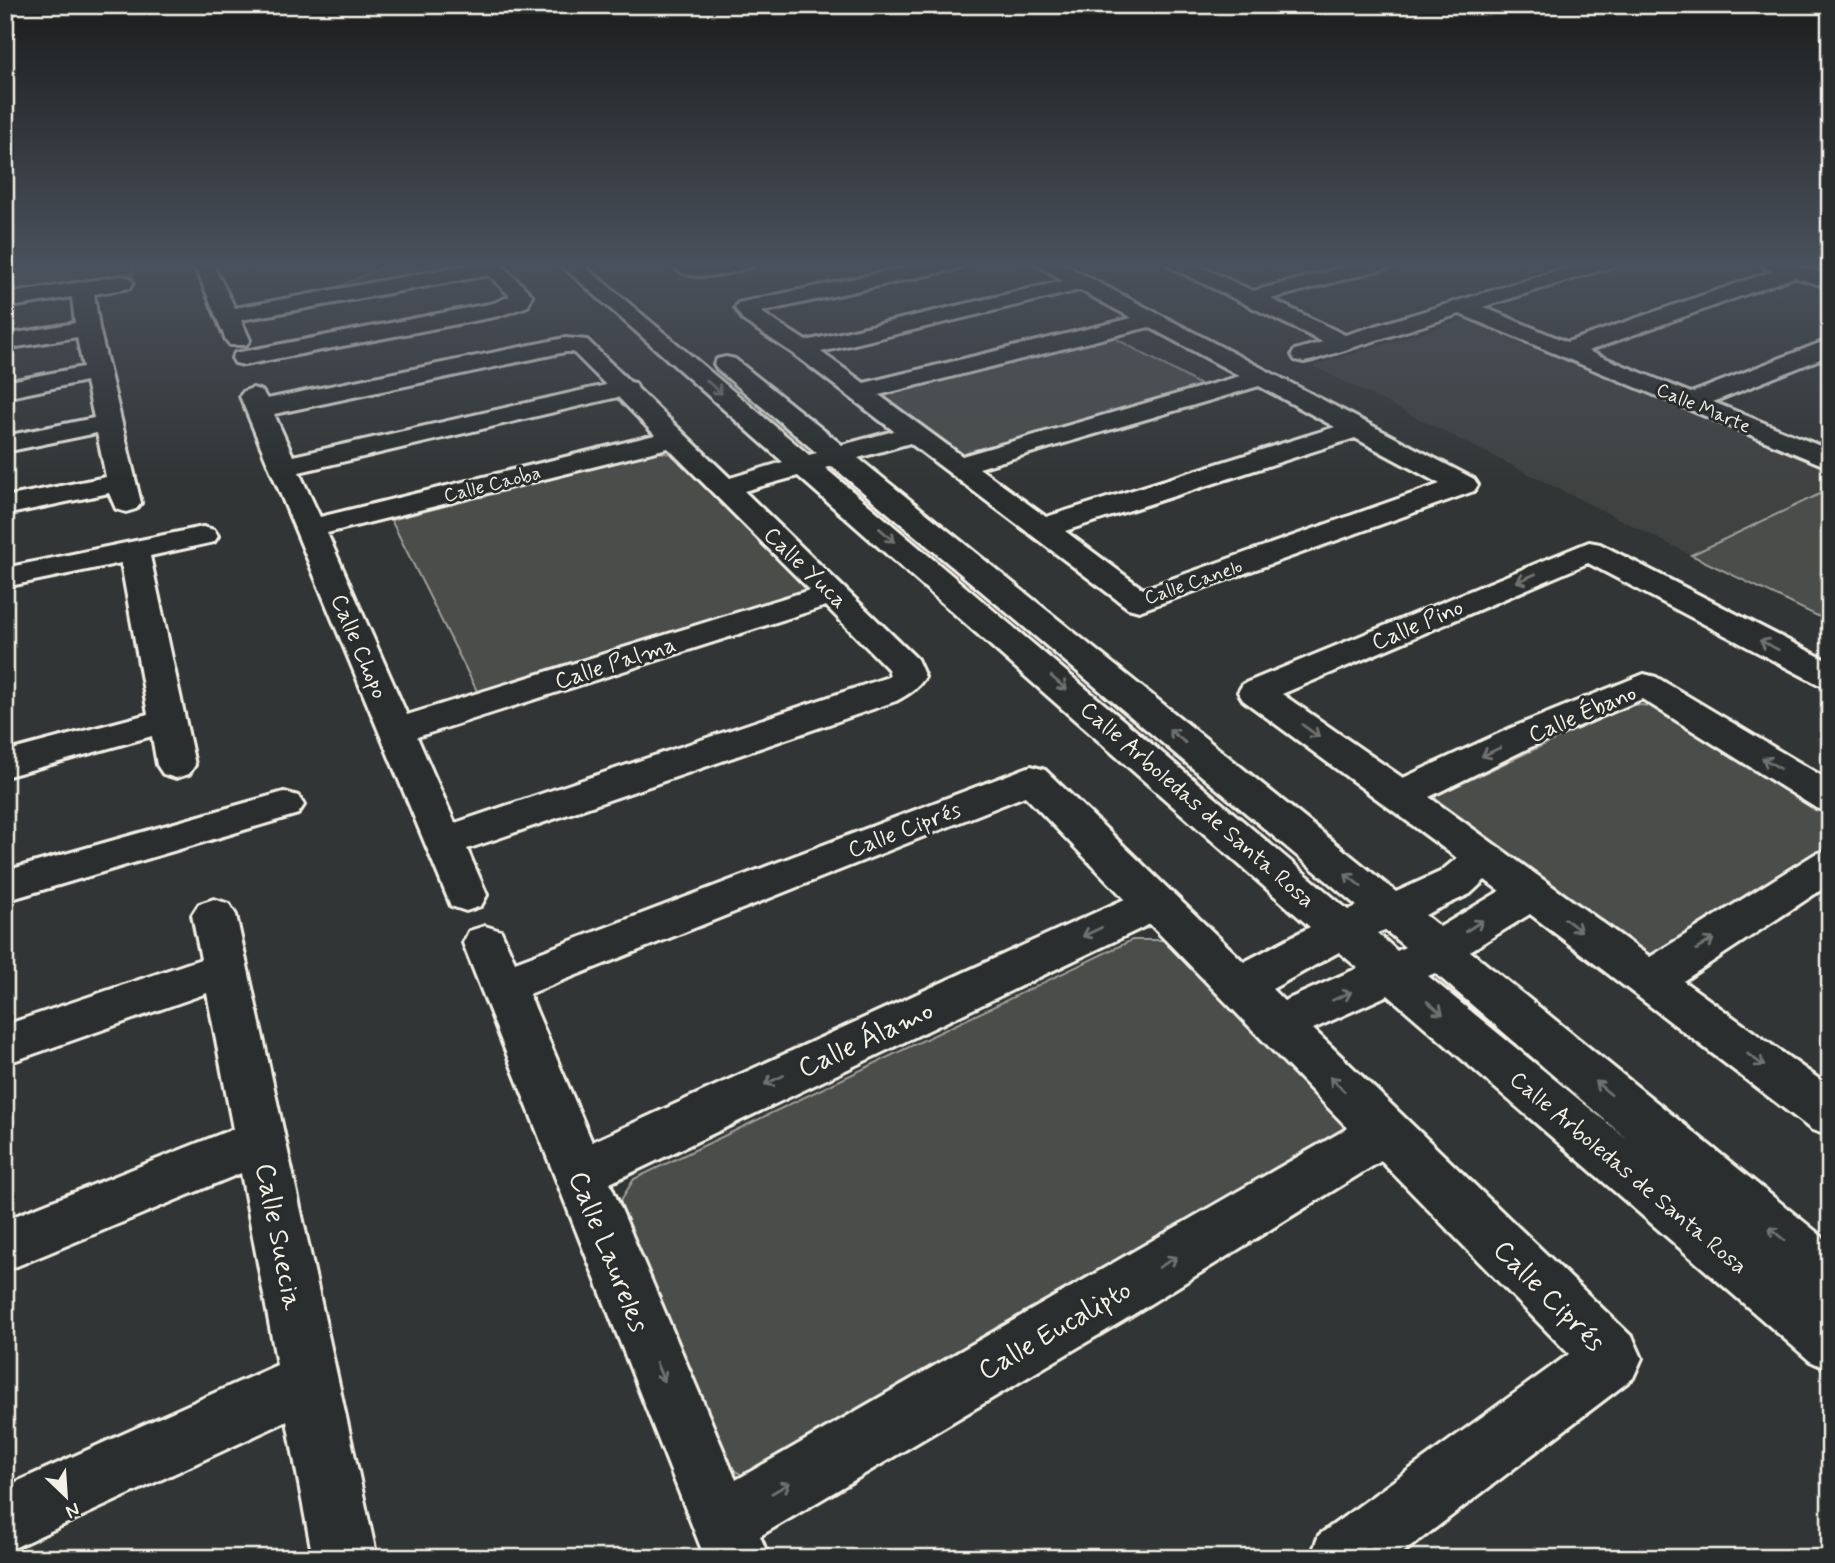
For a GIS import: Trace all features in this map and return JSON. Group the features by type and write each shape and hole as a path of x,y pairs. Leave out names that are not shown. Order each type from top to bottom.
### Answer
{"street":[{"path":"5,342 40,336"},
{"path":"5,506 124,493 89,336"},
{"name":"Calle Chopo","path":"235,336 283,467 312,528 466,895"},
{"path":"252,385 411,336"},
{"name":"Calle Arboledas de Santa Rosa","path":"663,336 813,454 1416,961 1830,1278"},
{"name":"Calle Arboledas de Santa Rosa","path":"684,336 813,454"},
{"name":"Calle Canelo","path":"782,336 1139,601 1464,485 1180,336"},
{"path":"802,349 857,336"},
{"path":"859,392 1086,336"},
{"path":"1331,336 1344,342"},
{"path":"1304,355 1364,336"},
{"name":"Calle Marte","path":"1533,336 1830,460"},
{"path":"1568,350 1609,336"},
{"name":"Calle Yuca","path":"252,385 573,344 585,349 905,666 908,677 900,685 444,842"},
{"path":"1691,402 1830,346"},
{"path":"5,390 97,372"},
{"path":"957,466 1259,378"},
{"path":"283,467 626,388"},
{"path":"5,444 108,423"},
{"path":"717,480 905,427"},
{"path":"1040,529 1356,429"},
{"name":"Calle Caoba","path":"312,528 673,439"},
{"path":"5,578 203,536"},
{"path":"134,551 176,765"},
{"name":"Calle Pino","path":"1830,676 1589,551 1256,692 1400,795 1830,1115"},
{"name":"Calle Palma","path":"396,731 833,593"},
{"name":"Calle Ébano","path":"1400,795 1524,736 1644,685 1830,799"},
{"path":"5,765 168,719"},
{"name":"Calle Ciprés","path":"503,985 1031,779 1153,904 1279,1024 1384,1133 1613,1357 1342,1558"},
{"path":"5,886 284,805"},
{"path":"1240,986 1366,920 1455,883 1484,858"},
{"path":"1647,981 1830,864"},
{"path":"1279,1024 1416,961 1531,893"},
{"name":"Calle Álamo","path":"578,1173 1153,904"},
{"name":"Calle Suecia","path":"214,915 345,1558"},
{"name":"Calle Laureles","path":"485,943 729,1540"},
{"name":"Calle Arboledas de Santa Rosa","path":"1416,961 1830,1341"},
{"path":"5,1045 226,968"},
{"name":"Calle Eucalipto","path":"729,1540 1104,1301 1384,1133"},
{"path":"5,1246 261,1141"},
{"path":"5,1520 309,1380"}],"shaded area":[{"path":"1410,336 1513,336 1830,467 1830,489 1691,555 1313,366"},
{"path":"1113,337 1206,388 974,456 956,455 881,403 886,394"},
{"path":"657,452 672,454 807,589 802,599 480,697 391,520"},
{"path":"1830,489 1830,622 1691,555"},
{"path":"1631,704 1659,707 1830,809 1830,856 1656,959 1626,949 1439,811 1435,796"},
{"path":"1132,940 1170,940 1342,1114 1344,1147 768,1491 724,1464 613,1213 634,1179"}]}
